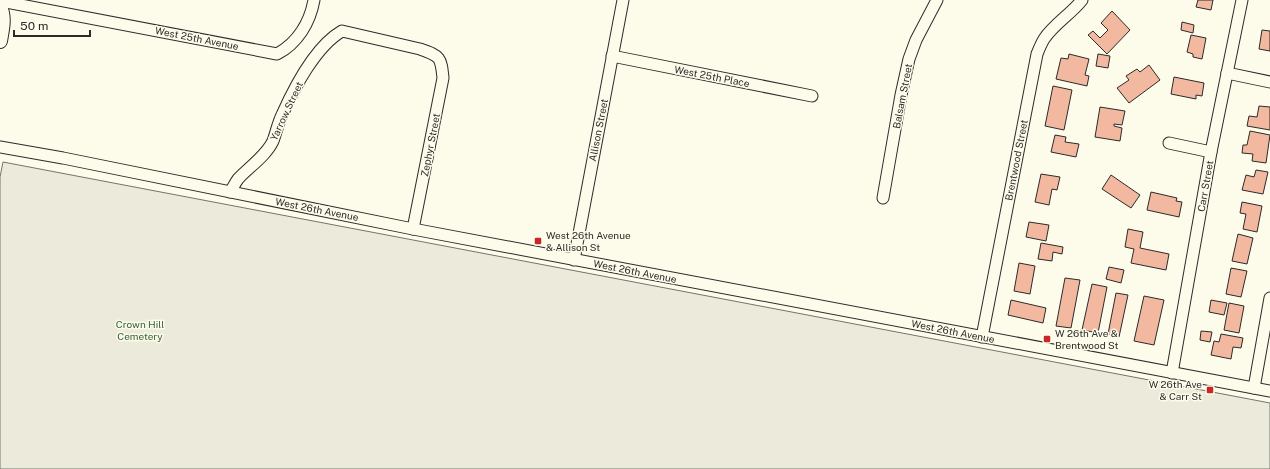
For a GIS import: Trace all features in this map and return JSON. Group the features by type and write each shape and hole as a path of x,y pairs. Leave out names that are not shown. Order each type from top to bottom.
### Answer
{"main road":[{"path":"0,7 3,13 3,19 0,41"}],"street":[{"name":"West 25th Avenue","path":"0,1 277,54 290,45 304,29 309,19 314,0"},
{"name":"Allison Street","path":"574,260 623,0"},
{"name":"Balsam Street","path":"883,198 910,59 916,40 936,0"},
{"name":"Brentwood Street","path":"982,337 1037,54 1051,30 1074,10 1082,0"},
{"name":"Carr Street","path":"1172,373 1211,152 1242,0"},
{"name":"Yarrow Street","path":"230,192 237,181 267,149 273,140 282,114 304,74 333,36 342,31 420,49 433,53 441,61"},
{"name":"West 25th Place","path":"612,56 812,96"},
{"name":"Zephyr Street","path":"413,229 443,78 441,61"},
{"path":"1227,73 1270,82"},
{"path":"1169,144 1211,152"},
{"name":"West 26th Avenue","path":"0,147 63,158 574,260 1270,391"},
{"path":"1254,388 1270,298"}],"green space":[{"name":"Crown Hill Cemetery","path":"3,162 1270,403 1270,469 0,469 0,177"}],"building":[{"path":"1198,0 1213,0 1211,10 1196,7"},
{"path":"1112,11 1130,30 1107,54 1088,35 1093,31 1100,38 1108,30 1101,23"},
{"path":"1182,22 1194,25 1193,33 1181,30"},
{"path":"1262,30 1270,31 1270,51 1259,49"},
{"path":"1191,35 1206,38 1202,59 1193,57 1193,54 1187,52"},
{"path":"1069,54 1089,59 1085,75 1089,76 1087,86 1056,79 1061,58 1068,59"},
{"path":"1098,54 1110,56 1108,68 1096,66"},
{"path":"1149,65 1160,80 1129,103 1117,88 1129,80 1126,76 1137,69 1140,72"},
{"path":"1174,77 1204,83 1202,96 1196,95 1196,99 1171,94"},
{"path":"1053,86 1072,90 1064,130 1045,126"},
{"path":"1259,106 1270,107 1270,130 1247,126 1249,116 1257,117"},
{"path":"1100,107 1125,111 1122,125 1114,124 1114,126 1122,128 1120,141 1095,137"},
{"path":"1250,131 1270,135 1266,163 1252,161 1253,154 1242,153 1243,145 1247,145"},
{"path":"1055,135 1066,137 1065,142 1079,144 1076,157 1051,152"},
{"path":"1256,170 1268,172 1263,194 1242,190 1246,175 1254,177"},
{"path":"1041,174 1060,177 1057,190 1052,189 1049,205 1035,202"},
{"path":"1111,175 1140,195 1131,208 1102,189"},
{"path":"1151,192 1177,198 1176,201 1182,202 1179,217 1147,210"},
{"path":"1242,202 1262,206 1257,232 1243,229 1246,214 1240,213"},
{"path":"1029,222 1049,225 1046,241 1026,237"},
{"path":"1128,229 1143,232 1140,248 1169,254 1166,270 1131,263 1134,249 1125,247"},
{"path":"1238,234 1253,238 1247,264 1232,261"},
{"path":"1041,243 1063,247 1062,254 1053,252 1052,261 1038,259"},
{"path":"1019,263 1035,266 1030,294 1014,291"},
{"path":"1109,267 1124,270 1121,283 1106,279"},
{"path":"1231,268 1247,271 1241,297 1226,294"},
{"path":"1065,278 1080,280 1071,328 1056,326"},
{"path":"1092,284 1107,287 1098,333 1082,330"},
{"path":"1116,293 1128,295 1119,337 1108,334"},
{"path":"1144,296 1164,300 1154,345 1134,341"},
{"path":"1011,300 1046,308 1043,323 1008,315"},
{"path":"1211,300 1227,303 1224,315 1209,312"},
{"path":"1229,303 1244,306 1239,333 1224,330"},
{"path":"1201,331 1212,332 1210,342 1200,340"},
{"path":"1221,334 1243,338 1241,348 1233,347 1231,359 1211,355 1214,341 1219,342"}],"place":[{"name":"West 26th Avenue & Allison St","path":"538,241"},
{"name":"W 26th Ave & Brentwood St","path":"1047,339"},
{"name":"W 26th Ave & Carr St","path":"1210,390"}]}
